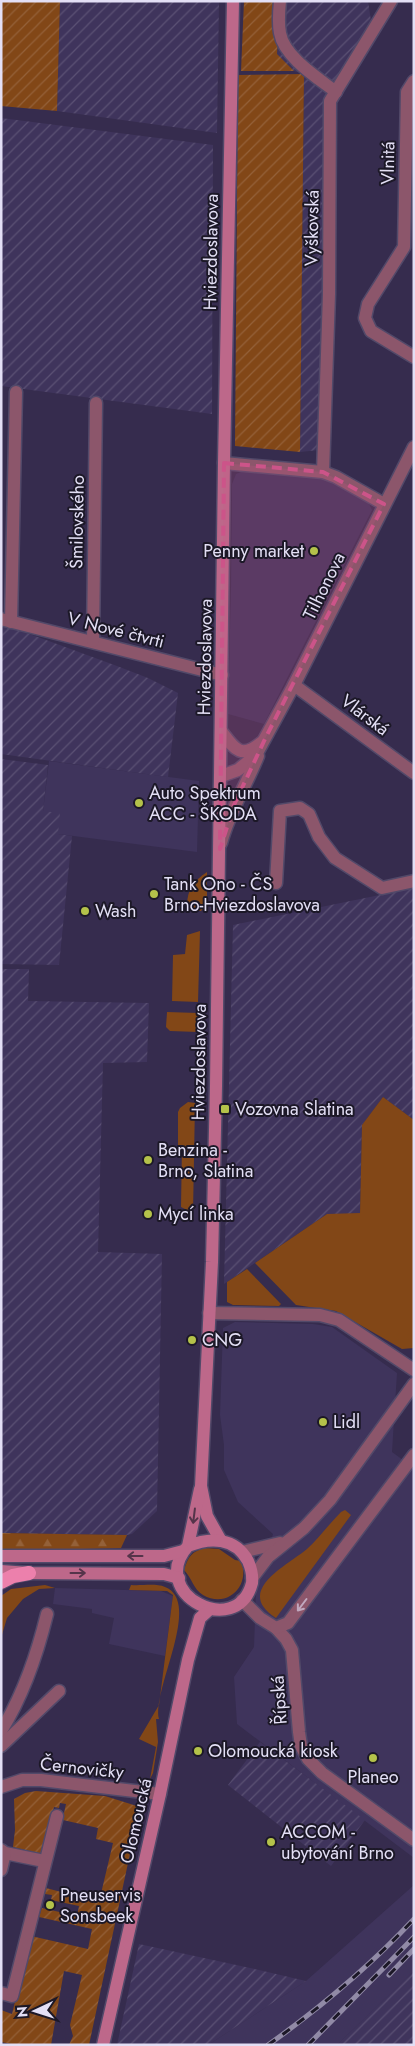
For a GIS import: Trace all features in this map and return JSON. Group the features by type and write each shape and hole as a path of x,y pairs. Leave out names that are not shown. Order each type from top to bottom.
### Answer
{"highway":[{"path":"1,1582 13,1576 30,1573"}],"main road":[{"name":"Hviezdoslavova","path":"221,1540 207,1516 201,1486 210,1313 216,1086 224,464 233,1"},
{"path":"188,1660 193,1612 190,1599 179,1578 178,1563 192,1530 194,1508 201,1486"},
{"path":"1,1556 164,1556 204,1540 221,1540 231,1543 242,1552 249,1562 252,1578 248,1591 242,1600 228,1608 210,1609 199,1606 190,1599"},
{"path":"1,1564 41,1557"},
{"path":"1,1571 149,1574 172,1575 179,1578"},
{"name":"Olomoucká","path":"103,2045 160,1794 188,1660 200,1618 203,1613 210,1609"}],"street":[{"path":"280,1 280,34 286,48 302,66 336,92"},
{"name":"Vyškovská","path":"323,472 328,294 330,101 391,1"},
{"name":"Vlnitá","path":"404,247 407,92 414,82"},
{"path":"414,231 368,304 365,318 371,330 414,357"},
{"path":"6,621 16,392"},
{"name":"Šmilovského","path":"93,641 96,403"},
{"name":"Tilhonova","path":"221,776 247,765 256,755 294,685 414,447"},
{"path":"224,464 323,472 336,477 384,504"},
{"name":"V Nové čtvrti","path":"6,621 93,641 222,675"},
{"name":"Vlárská","path":"294,685 414,774"},
{"path":"221,731 233,746 239,750 253,750 265,739"},
{"name":"Tilhonova","path":"220,849 234,805 252,773 265,739"},
{"path":"276,883 280,811 300,808 309,814 319,837 335,858 382,888 414,880"},
{"path":"210,1313 320,1315 339,1320 414,1370"},
{"path":"252,1578 268,1557 290,1540 330,1500 414,1384"},
{"path":"276,1628 288,1623 414,1455"},
{"path":"242,1552 267,1548 290,1540"},
{"name":"Řípská","path":"242,1600 260,1618 276,1628 286,1639 292,1650 301,1746 308,1759 322,1773 414,1840"},
{"path":"1,1731 12,1714 30,1674 47,1614"},
{"path":"1,1746 59,1691"},
{"path":"12,1714 18,1714 28,1720"},
{"name":"Černovičky","path":"1,1787 22,1780 42,1780 160,1794"},
{"path":"1,1993 12,1996 44,1861 57,1816"},
{"path":"1,1870 3,1851 44,1861"}],"highlighted area":[{"path":"224,463 323,472 384,504 265,739 234,805 220,849"}],"shaded area":[{"path":"60,1 219,1 217,133 57,111"},
{"path":"280,1 368,1 371,21 334,109 328,449 300,452 304,74 294,71 277,55"},
{"path":"1,118 213,145 212,414 1,386"},
{"path":"243,471 320,477 368,502 372,510 264,724 228,714 232,484 236,474"},
{"path":"1,626 16,629 117,666 148,678 178,693 168,777 1,754"},
{"path":"1,759 48,765 43,811 60,813 58,834 72,836 59,965 1,964"},
{"path":"49,761 199,781 197,852 58,834 43,811"},
{"path":"414,888 414,1120 383,1097 362,1125 360,1214 327,1214 224,1284 233,925"},
{"path":"1,969 29,969 28,1001 149,1003 147,1062 103,1063 98,1252 162,1254 157,1511 132,1534 1,1533"},
{"path":"235,1322 313,1324 332,1327 397,1373 392,1452 414,1468 414,1858 237,1724 234,1677 254,1647 256,1591 273,1534 238,1502 224,1470 224,1445 220,1415 223,1328"},
{"path":"55,1588 161,1591 173,1596 165,1656 109,1644 114,1618 92,1613 92,1609 53,1604"},
{"path":"260,1742 365,1820 331,1866 228,1785"},
{"path":"414,1885 414,1971 337,2045 208,2045 306,1981"},
{"path":"139,1944 306,1981 208,2045 117,2045"},
{"path":"414,1971 414,2045 337,2045 400,1984"}],"green space":[{"path":"2,1 60,1 57,111 1,106"},
{"path":"244,1 280,1 277,54 294,71 241,71"},
{"path":"304,74 300,452 235,446 238,75"},
{"path":"207,872 207,904 201,911 193,911 187,906 188,895 195,882"},
{"path":"200,931 198,1002 172,1001 173,955 185,954 187,935"},
{"path":"167,1012 198,1013 198,1032 170,1031 166,1027"},
{"path":"383,1097 414,1120 414,1348 402,1349 336,1311 296,1305 255,1263 327,1214 360,1213 362,1125"},
{"path":"188,1102 195,1103 193,1213 181,1207 182,1145 178,1145 178,1112"},
{"path":"247,1269 281,1304 279,1306 233,1305 227,1302 227,1282"},
{"path":"345,1510 351,1515 276,1618 264,1608 260,1598 262,1589 268,1579 307,1549"},
{"path":"1,1533 127,1535 121,1548 1,1551"},
{"path":"205,1548 219,1549 235,1560 241,1561 243,1579 235,1593 228,1597 212,1599 203,1595 197,1590 184,1570 191,1555"},
{"path":"45,1585 55,1588 39,1589 23,1599 7,1618 1,1638 1,1596 11,1589"},
{"path":"131,1585 165,1587 175,1596 179,1610 174,1647 159,1703 173,1595 167,1591 129,1590"},
{"path":"159,1705 159,1719 156,1719 158,1742 153,1773 150,1779 156,1747 139,1739"},
{"path":"36,1791 105,1796 140,1807 89,2045 69,2045 73,2036 70,2025 82,1975 64,1971 51,2045 17,2045 1,2042 1,2010 12,2014 31,1936 88,1949 92,1929 39,1917 42,1908 77,1916 79,1906 51,1900 52,1895 45,1894 46,1888 99,1902 113,1843 96,1839 98,1828 63,1820 63,1817 57,1815 58,1812 64,1813 66,1804 60,1803 59,1808 54,1807 41,1854 13,1847 15,1830 14,1799 25,1793"}],"railway":[{"path":"268,2045 344,1986 414,1919"},
{"path":"308,2045 414,1937"},
{"path":"389,1975 414,1949"}],"place":[{"name":"Penny market","path":"314,551"},
{"name":"Auto Spektrum ACC - ŠKODA","path":"139,803"},
{"name":"Tank Ono - ČS Brno-Hviezdoslavova","path":"154,894"},
{"name":"Wash","path":"85,911"},
{"name":"Vozovna Slatina","path":"225,1109"},
{"name":"Benzina - Brno, Slatina","path":"148,1160"},
{"name":"Mycí linka","path":"148,1214"},
{"name":"CNG","path":"192,1340"},
{"name":"Lidl","path":"323,1422"},
{"name":"Olomoucká kiosk","path":"198,1751"},
{"name":"Planeo","path":"373,1758"},
{"name":"ACCOM - ubytování Brno","path":"271,1842"},
{"name":"Pneuservis Sonsbeek","path":"50,1905"}]}
